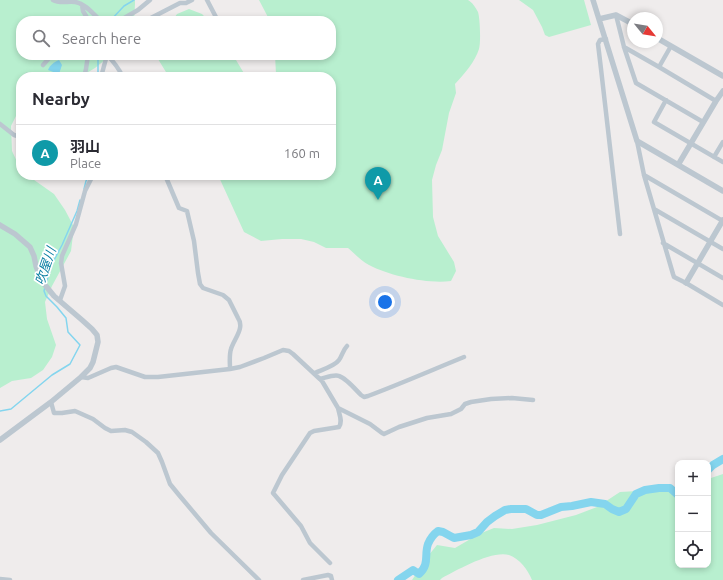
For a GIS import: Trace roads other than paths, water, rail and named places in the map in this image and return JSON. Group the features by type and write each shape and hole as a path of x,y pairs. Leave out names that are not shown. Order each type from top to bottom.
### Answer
{"street":[{"path":"53,0 60,2 76,2 95,16"},
{"path":"127,16 144,6 150,0"},
{"path":"155,16 180,3 186,3 192,0"},
{"path":"207,0 215,16"},
{"path":"593,0 637,141 644,175 674,277 723,305"},
{"path":"82,5 86,16"},
{"path":"599,19 616,15 627,21"},
{"path":"616,15 624,47 636,83 703,122"},
{"path":"606,39 600,40 598,44 620,234"},
{"path":"663,41 723,76"},
{"path":"659,67 671,46"},
{"path":"624,47 716,101"},
{"path":"43,65 47,60"},
{"path":"85,72 87,60"},
{"path":"102,72 106,60"},
{"path":"112,60 121,72"},
{"path":"678,165 723,91"},
{"path":"666,100 654,122 723,162"},
{"path":"0,124 16,135"},
{"path":"637,141 723,191"},
{"path":"714,157 723,142"},
{"path":"644,175 723,220 686,283"},
{"path":"60,300 65,286 61,262 62,256 76,224 90,180"},
{"path":"167,180 179,208 187,211 194,241 200,284 203,288 223,295 229,300 240,321 241,326 239,333 231,349 230,369"},
{"path":"654,209 723,249"},
{"path":"0,225 15,234 30,247 41,280 54,296 87,324 98,338 93,362 90,368 51,402 0,440"},
{"path":"663,243 723,278"},
{"path":"315,374 335,364 347,346"},
{"path":"81,377 88,378 116,367 145,377 158,377 230,369 283,350 293,354 322,381 338,408 341,422 339,427 322,429 310,433 272,493 301,526 310,544 330,563"},
{"path":"320,379 340,376 364,397 401,384 464,357"},
{"path":"338,408 362,419 384,434 399,427 427,418 451,414 461,409 465,404 471,402 512,398 533,400"},
{"path":"51,402 54,413 75,411 94,419 110,431 125,430 132,432 146,442 158,453 170,484 179,496 211,533 259,580"},
{"path":"303,580 328,575 332,576 332,580"},
{"path":"0,579 10,580"}],"water":[{"path":"59,60 62,65 60,72 48,70 55,62"}],"waterway":[{"path":"115,16 124,6 134,0"},
{"name":"吹屋川","path":"98,60 98,72"},
{"name":"吹屋川","path":"84,189 87,180"},
{"name":"吹屋川","path":"46,283 53,262 77,211 80,200"},
{"name":"吹屋川","path":"0,411 11,409 52,375 70,364 80,345 68,332 66,318 46,296 44,291 45,287"},
{"path":"711,467 723,459"},
{"path":"398,580 413,570 419,574 426,563 428,544 438,531 454,538 471,535 478,532 495,516 505,510 511,509 526,509 537,515 541,515 561,507 591,502 605,504 619,512 626,509 636,494 645,490 670,488 675,492"}],"place":[{"name":"羽山","path":"378,200"}]}
